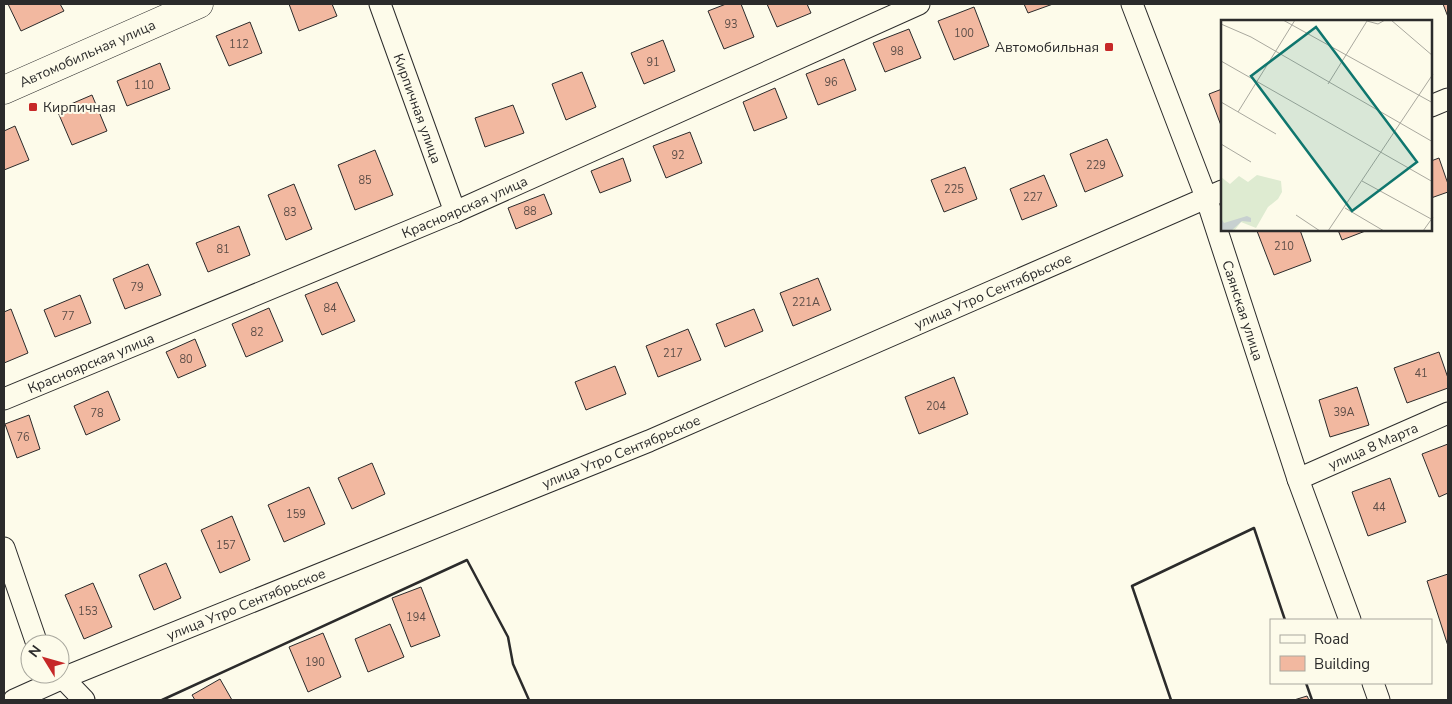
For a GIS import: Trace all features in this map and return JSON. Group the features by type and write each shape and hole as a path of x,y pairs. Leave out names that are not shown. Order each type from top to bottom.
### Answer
{"street":[{"name":"Автомобильная улица","path":"4,90 199,4"},
{"name":"Кирпичная улица","path":"380,4 455,212"},
{"name":"Красноярская улица","path":"4,398 455,212 920,4"},
{"name":"Саянская улица","path":"1132,4 1214,194 1221,218"},
{"path":"1432,106 1448,99"},
{"name":"улица Утро Сентябрьское","path":"70,672 648,441 1214,194"},
{"name":"Саянская улица","path":"1225,231 1298,479 1350,619"},
{"name":"улица 8 Марта","path":"1298,479 1448,413"},
{"path":"4,548 34,634"},
{"name":"улица Утро Сентябрьское","path":"14,700 45,684"},
{"path":"69,684 84,700"},
{"path":"1373,684 1379,700"}],"building":[{"path":"8,4 60,4 64,11 21,31"},
{"path":"289,4 332,4 337,16 299,31"},
{"path":"726,4 741,4 754,37 724,49 708,11"},
{"path":"767,4 807,4 811,13 777,27"},
{"path":"1024,4 1053,4 1028,13"},
{"path":"1443,4 1448,4 1448,17"},
{"path":"974,7 989,46 954,60 938,21"},
{"path":"250,22 262,53 229,66 216,36"},
{"path":"909,29 921,58 885,72 873,43"},
{"path":"663,40 675,71 644,84 631,53"},
{"path":"844,59 856,90 818,105 806,74"},
{"path":"160,63 170,89 127,106 117,81"},
{"path":"582,72 596,107 566,120 552,84"},
{"path":"775,88 787,118 754,131 743,102"},
{"path":"1221,89 1221,125 1209,94"},
{"path":"92,95 107,131 72,145 57,110"},
{"path":"513,105 524,133 485,147 475,118"},
{"path":"15,126 29,160 4,170 4,131"},
{"path":"690,132 702,163 666,178 653,146"},
{"path":"1107,139 1123,176 1085,192 1070,154"},
{"path":"375,150 393,195 355,210 338,165"},
{"path":"623,158 631,181 600,193 591,171"},
{"path":"1439,158 1448,184 1448,192 1432,198 1432,161"},
{"path":"965,167 977,199 944,212 931,180"},
{"path":"1044,175 1057,206 1022,220 1010,189"},
{"path":"294,184 312,229 286,240 268,195"},
{"path":"544,194 552,214 516,229 508,208"},
{"path":"239,226 250,255 208,272 196,243"},
{"path":"1257,231 1300,231 1311,261 1274,275"},
{"path":"1338,231 1365,231 1342,240"},
{"path":"148,264 161,295 125,309 113,279"},
{"path":"818,278 831,310 793,326 780,293"},
{"path":"337,282 355,321 322,335 305,295"},
{"path":"80,295 91,323 55,337 44,310"},
{"path":"269,308 283,341 246,357 232,324"},
{"path":"11,309 28,353 4,363 4,312"},
{"path":"754,309 763,331 725,347 716,324"},
{"path":"688,329 701,360 658,377 646,346"},
{"path":"195,339 206,366 178,378 166,352"},
{"path":"1439,352 1448,378 1448,388 1407,403 1394,368"},
{"path":"615,366 626,394 586,410 575,382"},
{"path":"954,377 968,414 919,434 905,397"},
{"path":"1357,387 1369,425 1330,437 1319,400"},
{"path":"108,391 120,420 86,435 74,406"},
{"path":"29,415 40,449 17,458 5,424"},
{"path":"1448,444 1448,493 1439,497 1422,454"},
{"path":"372,463 385,494 352,509 338,478"},
{"path":"1390,478 1406,522 1368,536 1352,492"},
{"path":"309,487 325,524 284,542 268,505"},
{"path":"232,516 250,560 220,573 201,530"},
{"path":"166,563 181,598 154,610 139,575"},
{"path":"1448,574 1448,646 1427,581"},
{"path":"93,583 112,627 84,639 65,595"},
{"path":"421,587 440,636 411,647 392,598"},
{"path":"390,624 404,657 368,672 355,639"},
{"path":"323,633 341,677 308,692 289,647"},
{"path":"220,679 232,700 195,700 192,695"},
{"path":"1307,696 1309,700 1294,700"}],"wall":[{"path":"1171,700 1132,586 1254,528 1285,619"},
{"path":"162,700 467,560 508,637 513,664 529,700"},
{"path":"1306,684 1312,700"}],"place":[{"name":"Автомобильная","path":"1109,47"},
{"name":"Кирпичная","path":"33,107"}]}
